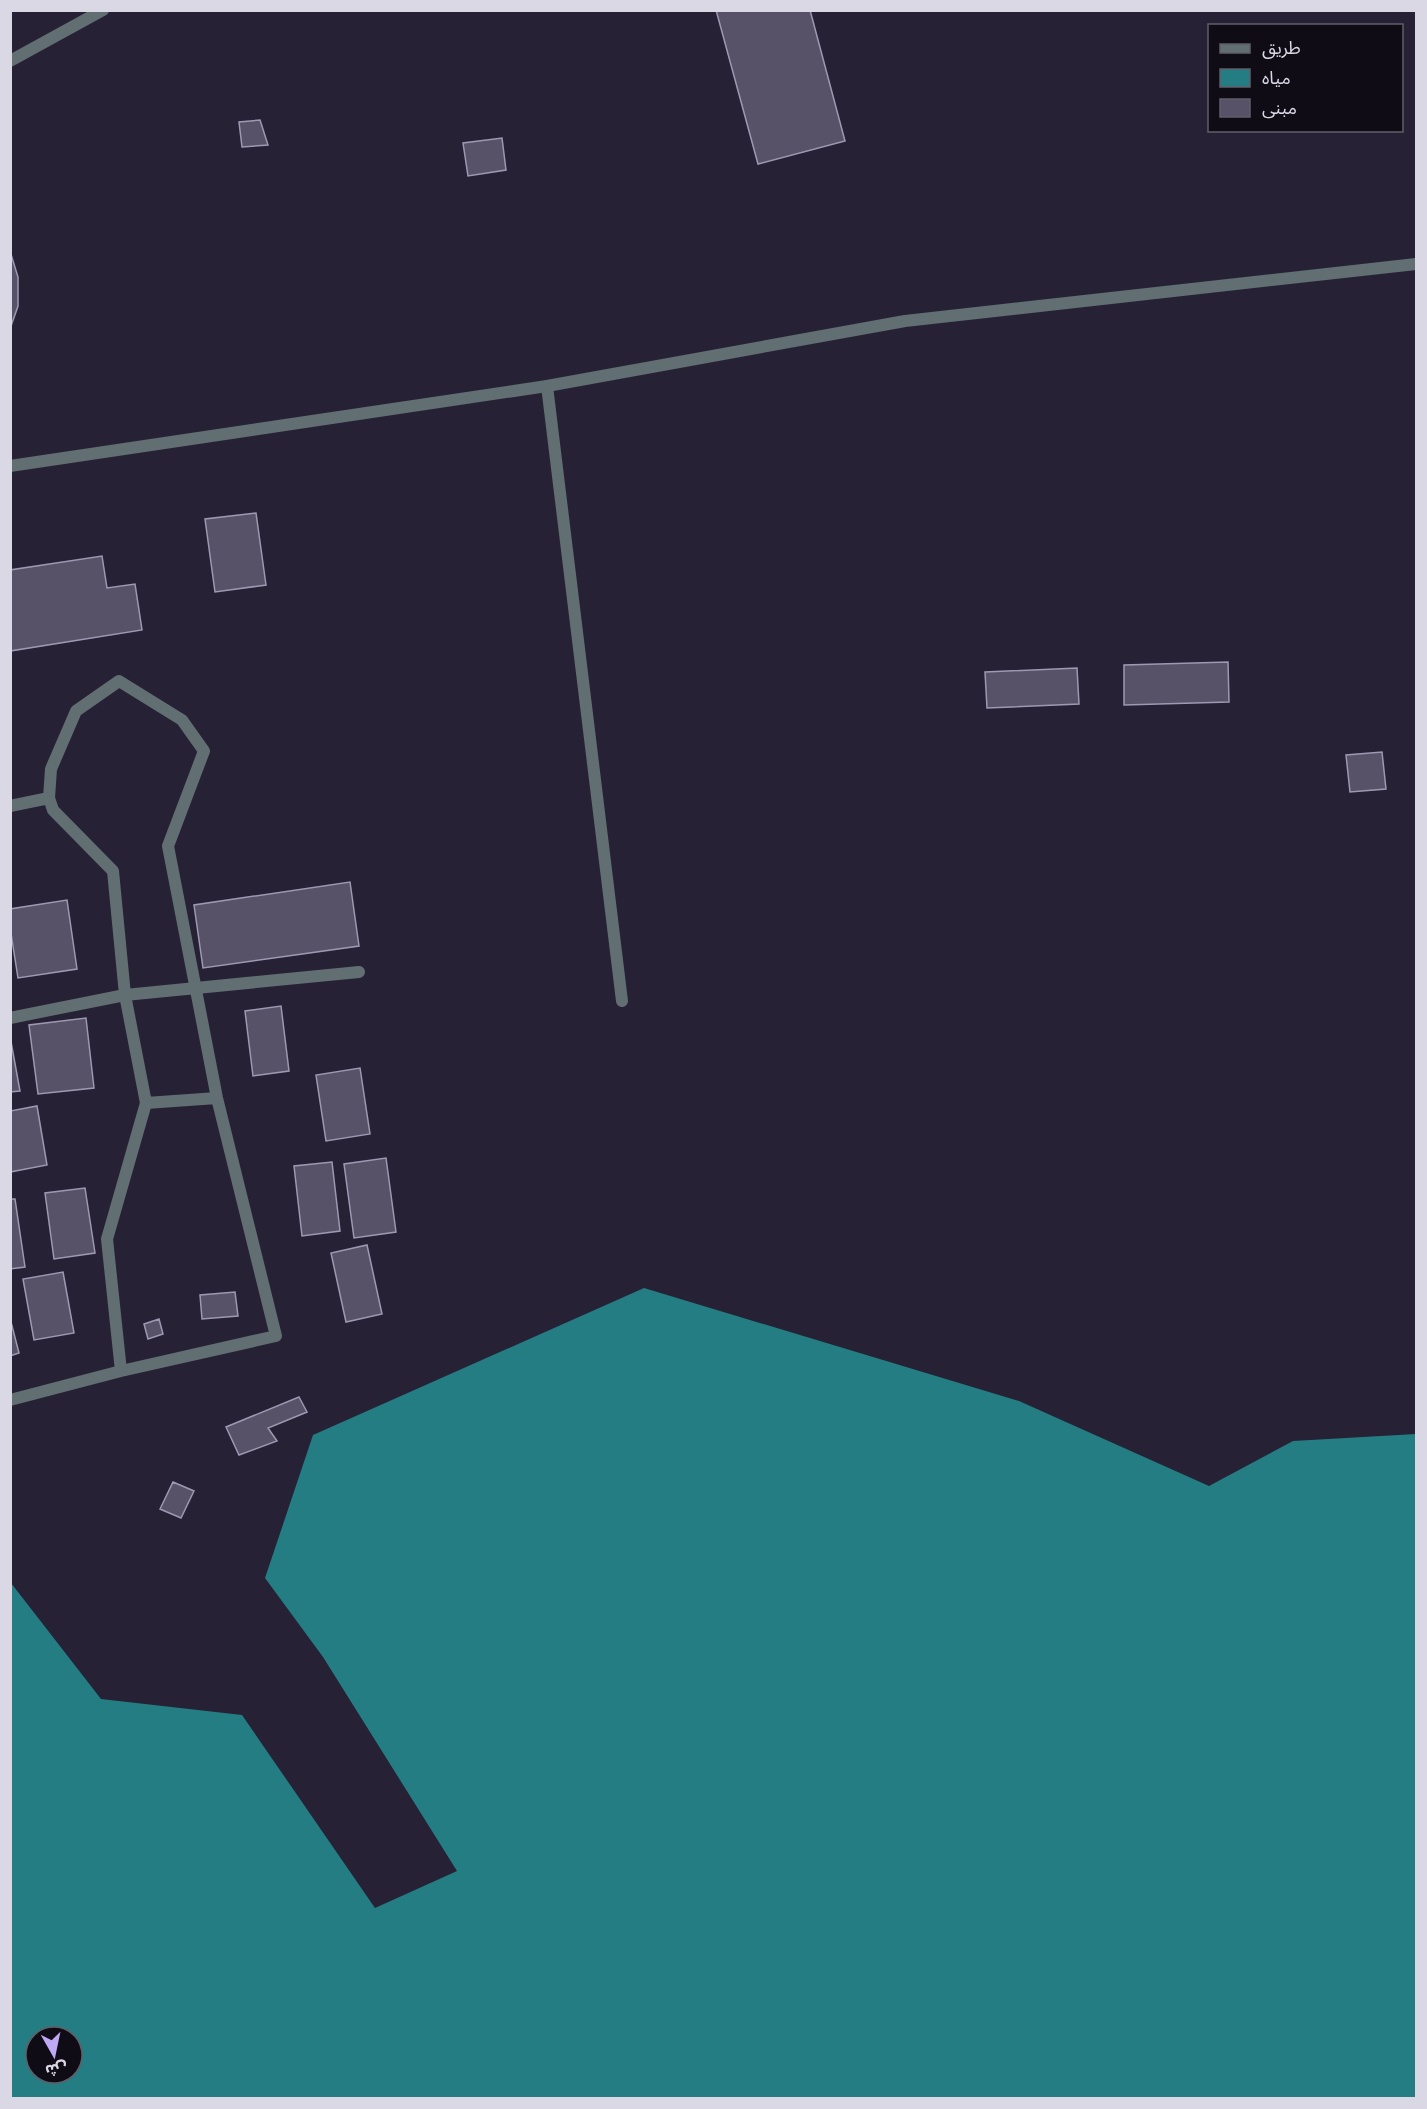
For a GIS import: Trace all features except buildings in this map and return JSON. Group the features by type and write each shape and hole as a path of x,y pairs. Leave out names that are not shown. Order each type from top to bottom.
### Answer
{"street":[{"path":"10,61 103,10"},
{"path":"10,466 547,386 905,321 1416,264"},
{"path":"547,386 622,1001"},
{"path":"10,1400 121,1371 276,1336 217,1098 168,846 204,751 182,720 119,681 76,711 51,769 49,798 53,810 113,871 125,995 146,1103 107,1239 121,1371"},
{"path":"10,806 49,798"},
{"path":"10,1018 125,995 359,972"},
{"path":"146,1103 217,1098"}],"water":[{"path":"644,1288 1019,1401 1209,1486 1293,1441 1416,1434 1416,2098 11,2098 11,1583 101,1699 242,1715 375,1908 457,1871 323,1657 265,1578 313,1435"}]}
